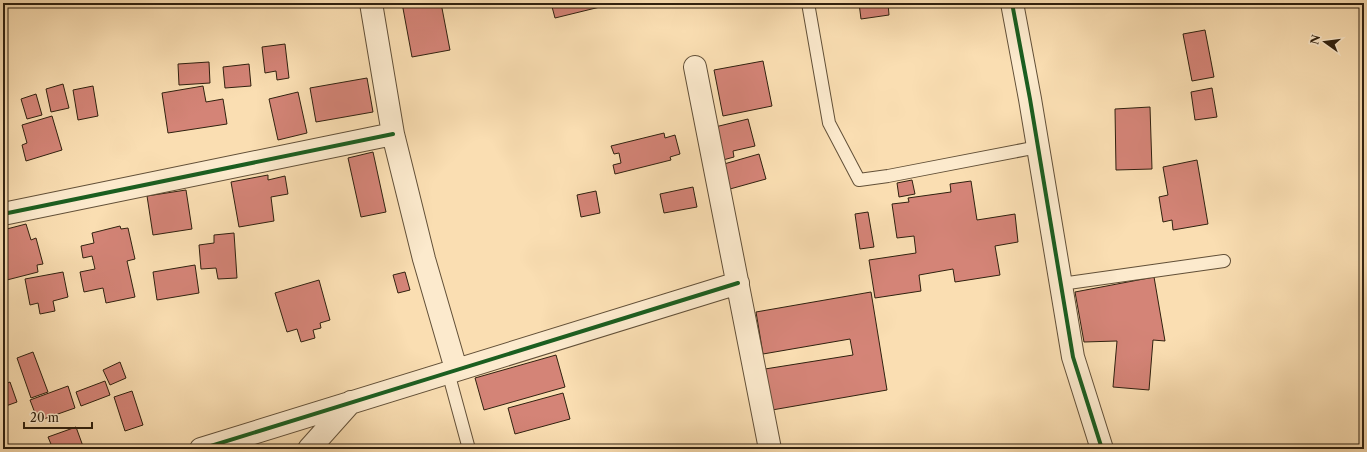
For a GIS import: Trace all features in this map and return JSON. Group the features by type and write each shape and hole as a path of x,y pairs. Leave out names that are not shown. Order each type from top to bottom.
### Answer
{"street":[{"path":"371,3 393,134 452,371"},
{"path":"1012,3 1073,357 1102,449"},
{"path":"696,67 770,449"},
{"path":"3,214 393,134"},
{"path":"201,449 738,283"},
{"path":"309,449 351,402"}],"lane":[{"path":"808,3 829,123 859,180 888,176 1038,147"},
{"path":"1061,284 1224,261"},
{"path":"452,371 469,449"}],"building":[{"path":"402,3 441,3 450,50 412,57"},
{"path":"551,3 604,3 604,6 555,18"},
{"path":"859,3 888,3 889,15 861,19"},
{"path":"1205,30 1214,77 1192,81 1183,34"},
{"path":"285,44 289,78 277,80 276,71 265,73 262,47"},
{"path":"763,61 772,106 723,116 714,70"},
{"path":"209,62 210,83 179,85 178,64"},
{"path":"249,64 251,86 225,88 223,67"},
{"path":"367,78 373,112 316,122 310,88"},
{"path":"63,84 69,108 51,112 46,89"},
{"path":"93,86 98,116 78,120 73,90"},
{"path":"203,86 206,102 223,99 227,124 168,133 162,93"},
{"path":"1212,88 1217,117 1195,120 1191,92"},
{"path":"298,92 307,133 278,140 269,99"},
{"path":"36,94 42,115 27,119 21,99"},
{"path":"1150,107 1152,169 1116,170 1115,109"},
{"path":"52,116 62,150 26,161 22,145 27,143 22,125"},
{"path":"748,119 755,146 733,151 734,157 723,160 715,127"},
{"path":"664,133 665,138 675,135 680,154 670,157 671,160 615,174 613,165 621,163 619,153 614,154 611,146"},
{"path":"373,152 386,212 361,217 348,158"},
{"path":"759,154 766,179 730,189 724,164"},
{"path":"1197,160 1208,224 1173,230 1172,220 1163,222 1159,197 1168,195 1163,167"},
{"path":"268,175 268,180 285,176 288,194 271,197 274,221 239,227 231,182"},
{"path":"912,180 915,194 899,197 897,183"},
{"path":"971,181 977,220 1015,214 1018,242 995,246 1000,275 955,282 953,269 919,275 921,291 875,298 869,260 916,253 914,236 897,238 892,204 909,202 908,198 951,192 950,184"},
{"path":"693,187 697,207 664,213 660,194"},
{"path":"186,190 192,229 153,235 147,196"},
{"path":"596,191 600,213 581,217 577,195"},
{"path":"868,212 874,247 860,249 855,214"},
{"path":"26,224 31,240 36,238 43,264 37,265 38,272 3,281 3,230"},
{"path":"120,226 121,229 128,228 135,259 127,261 135,297 106,303 103,288 84,292 80,272 95,269 92,256 83,258 81,246 94,243 92,233"},
{"path":"234,233 237,278 218,279 216,268 201,269 199,245 214,243 214,235"},
{"path":"195,265 199,293 157,300 153,272"},
{"path":"63,272 68,297 53,301 55,311 40,314 38,303 30,305 25,279"},
{"path":"405,272 410,290 398,293 393,275"},
{"path":"1154,277 1165,341 1153,340 1149,390 1113,387 1117,341 1084,342 1075,292"},
{"path":"319,280 330,320 320,323 321,328 313,330 315,338 301,342 297,329 287,332 275,293"},
{"path":"871,292 887,390 772,410 765,369 853,355 850,339 763,354 756,312"},
{"path":"33,352 48,392 31,398 17,358"},
{"path":"556,355 565,387 484,410 475,378"},
{"path":"120,362 126,378 110,385 103,370"},
{"path":"105,381 110,395 81,406 76,392"},
{"path":"10,382 17,402 3,407 3,385"},
{"path":"68,386 75,408 38,421 30,400"},
{"path":"132,391 143,425 125,431 114,397"},
{"path":"563,393 570,419 515,434 508,408"},
{"path":"76,427 84,449 53,449 48,437"},
{"path":"1066,445 1067,449 1049,449"}],"cycle path":[{"path":"1012,3 1030,99 1073,357 1102,449"},
{"path":"3,214 393,134"},
{"path":"201,449 738,283"}]}
